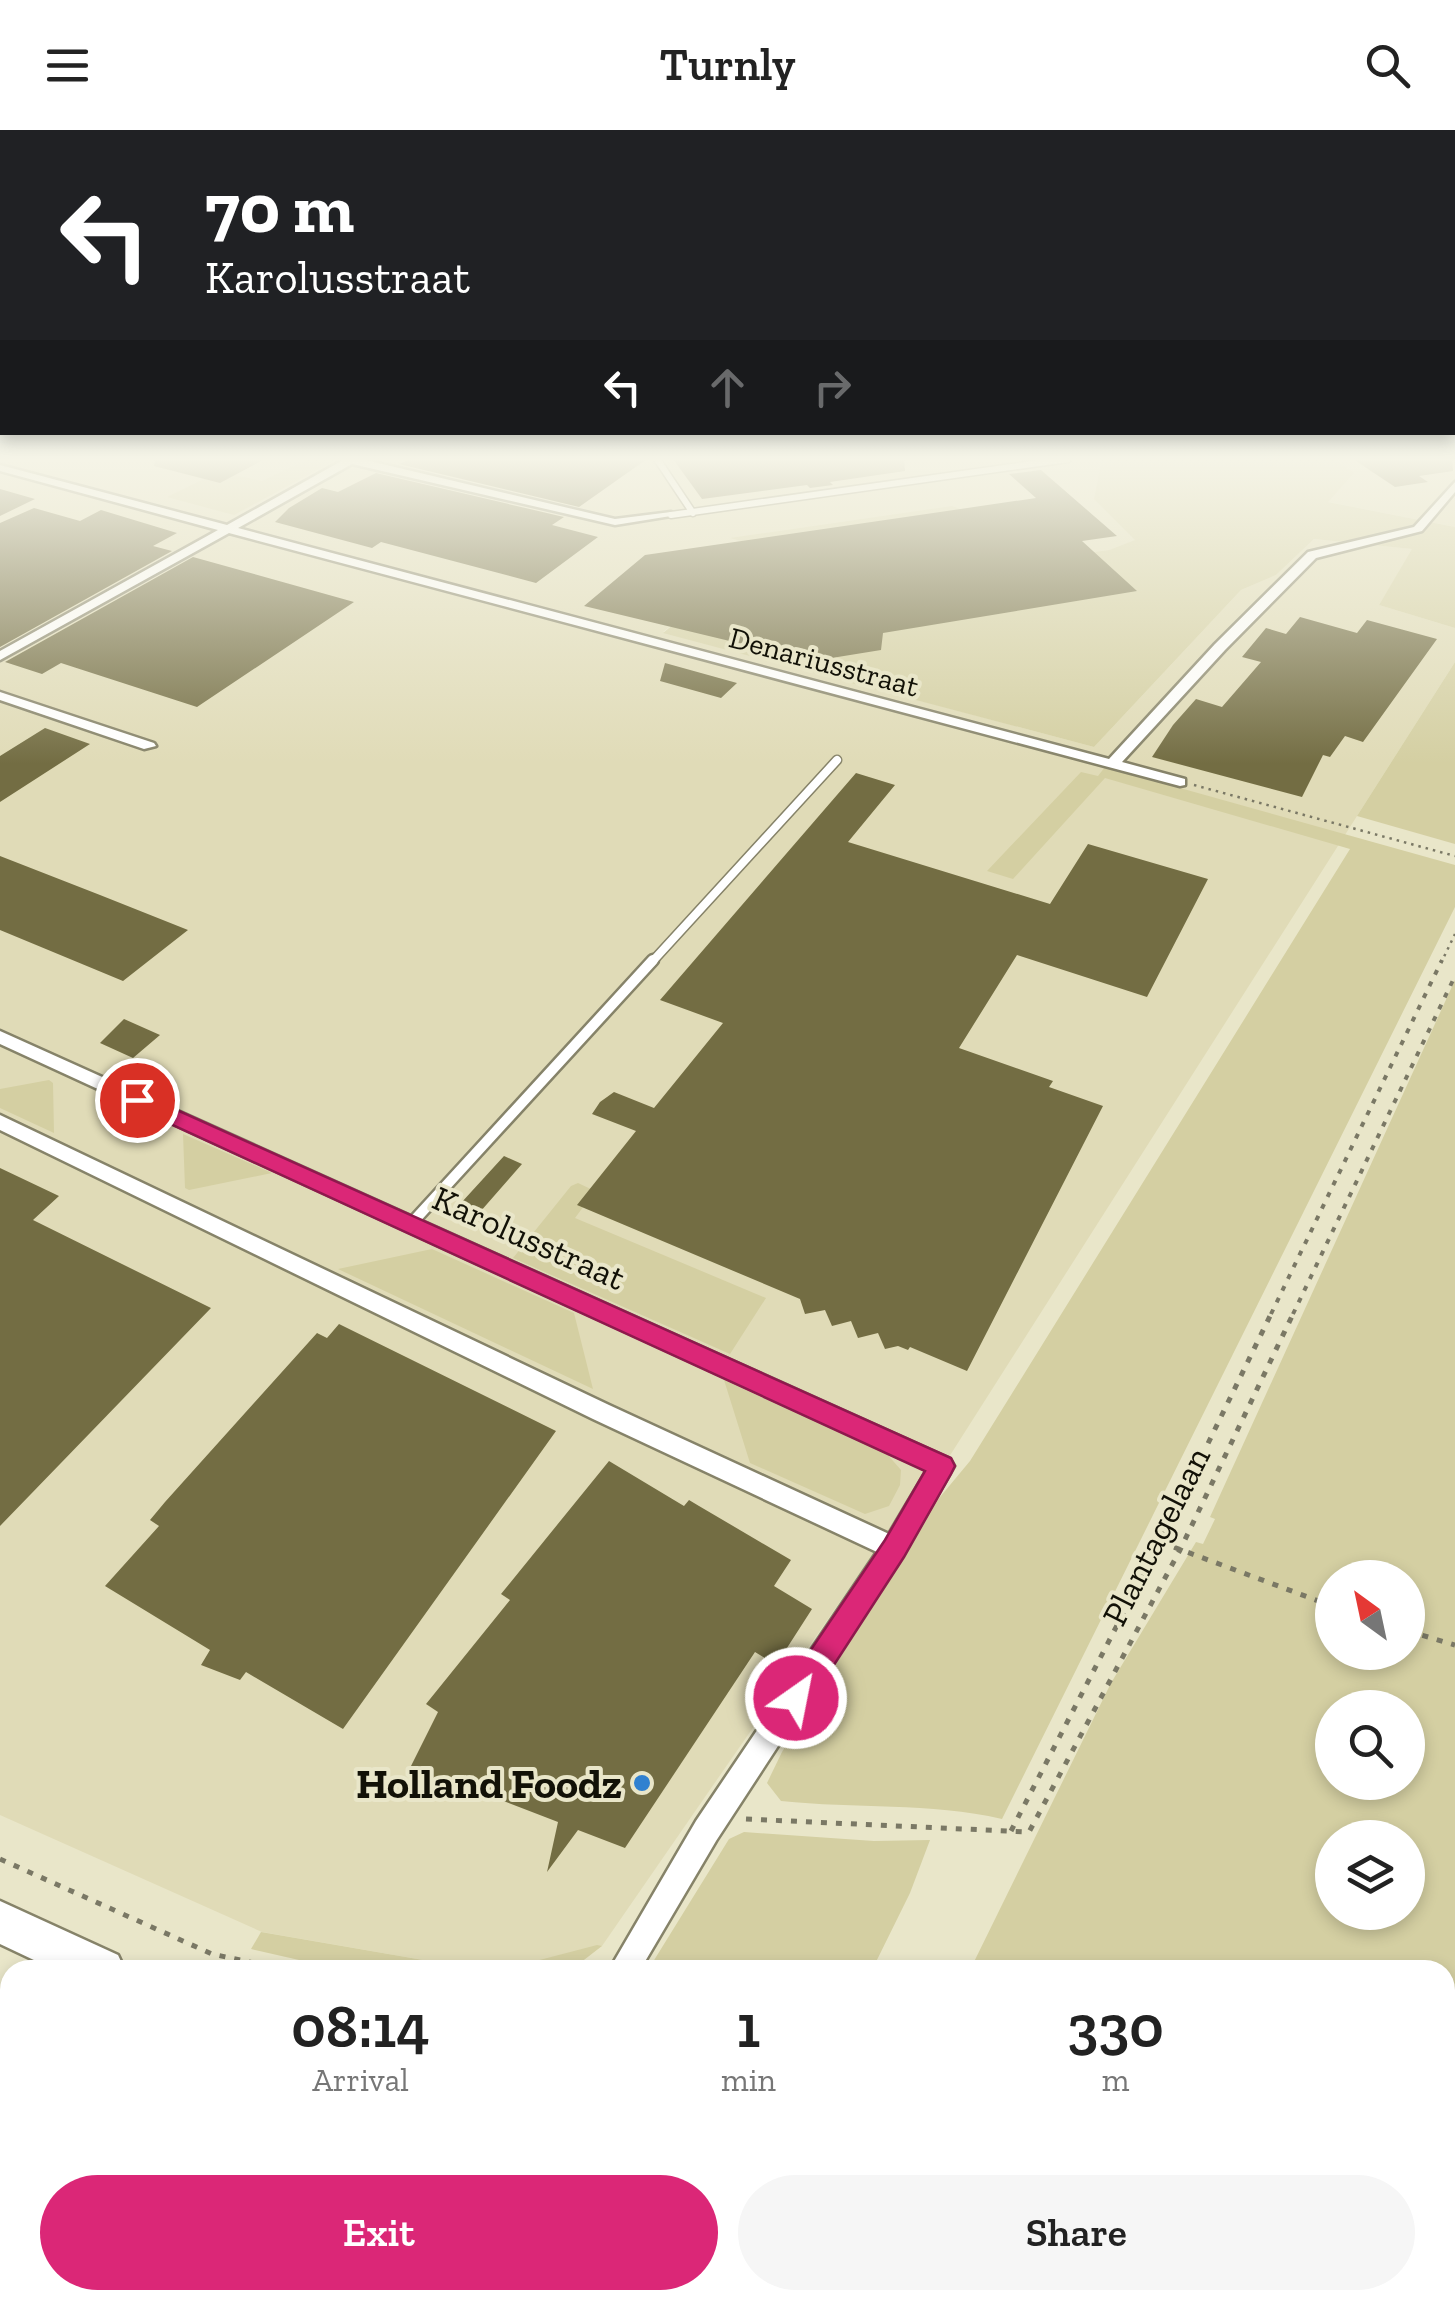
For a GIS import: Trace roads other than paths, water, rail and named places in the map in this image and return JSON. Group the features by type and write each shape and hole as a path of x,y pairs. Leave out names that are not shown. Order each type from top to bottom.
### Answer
{"main road":[{"path":"0,1922 82,1960"}],"street":[{"path":"0,656 167,561"},
{"name":"Denariusstraat","path":"356,561 1180,782"},
{"path":"1114,762 1306,561"},
{"path":"0,696 148,746"},
{"name":"Karolusstraat","path":"0,1037 942,1466 894,1548 717,1818 630,1960"},
{"path":"0,1122 601,1412 894,1548"}],"lane":[{"path":"410,1225 837,760"}],"place":[{"name":"Holland Foodz","path":"642,1783"}]}
